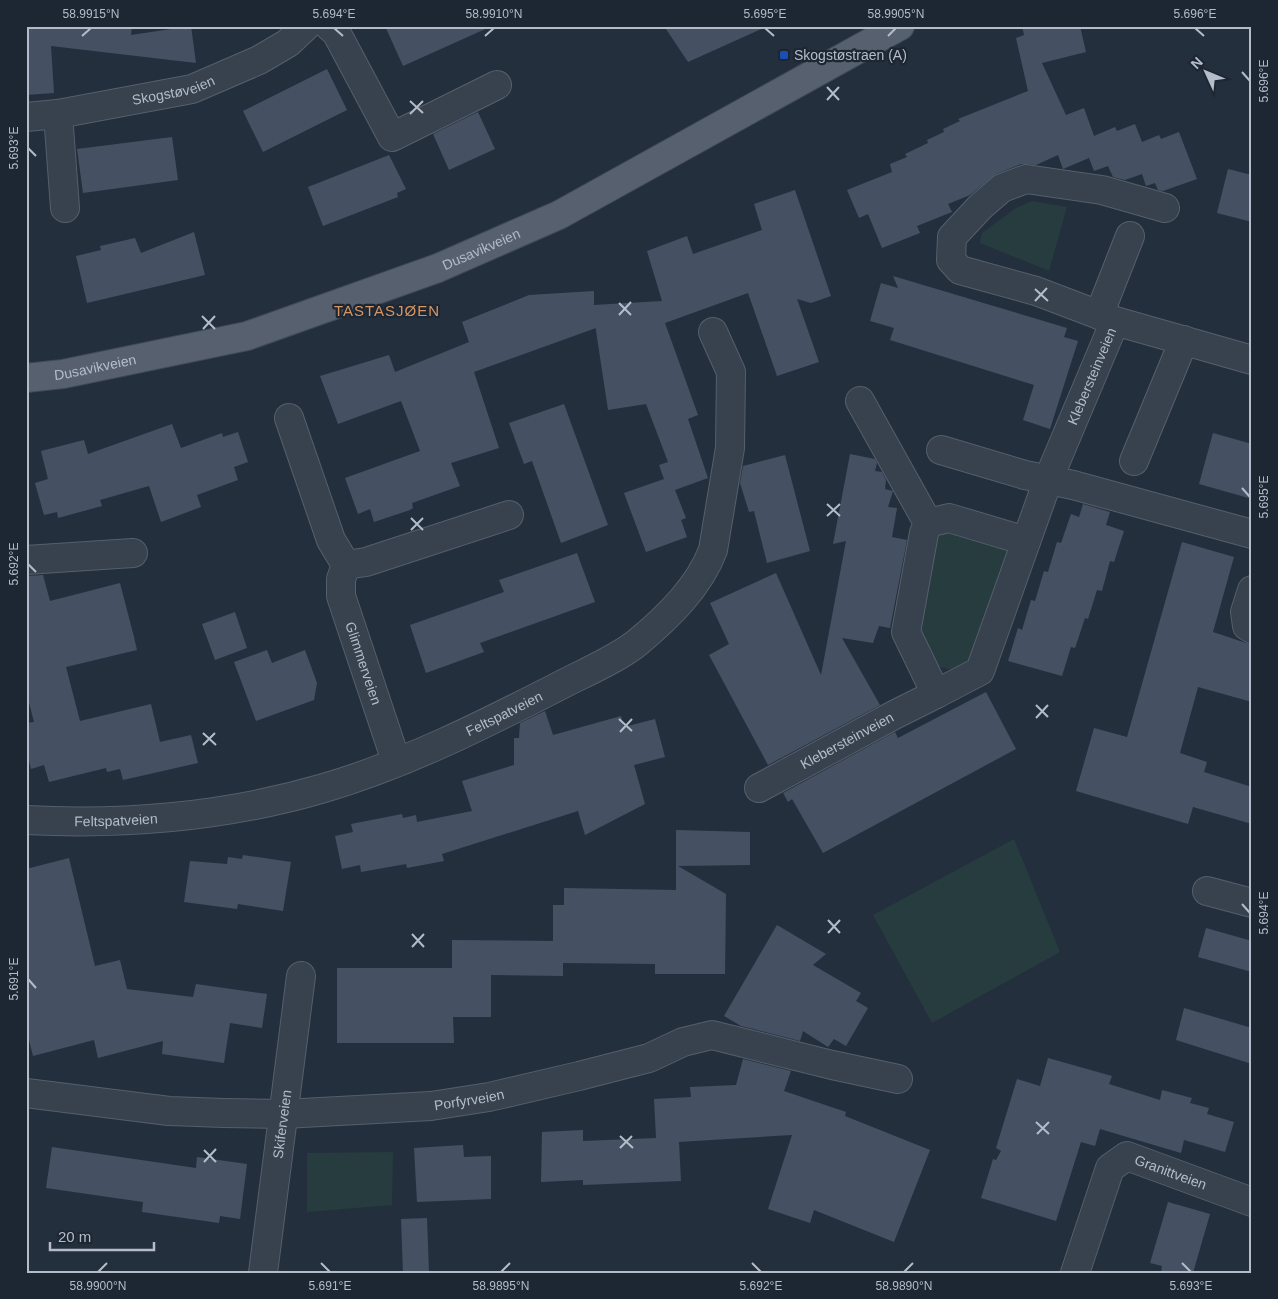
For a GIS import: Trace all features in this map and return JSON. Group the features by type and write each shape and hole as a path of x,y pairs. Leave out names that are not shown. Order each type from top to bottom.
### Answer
{"main road":[{"name":"Dusavikveien","path":"26,378 72,372 247,336 438,268 560,215 900,26"}],"street":[{"name":"Skogstøveien","path":"26,117 58,114 192,89 259,60 288,44 306,26"},
{"path":"328,26 336,32 392,137 497,85"},
{"path":"58,114 65,208"},
{"path":"1130,236 1107,318 1036,291 960,270 951,260 952,236 980,207 1002,188 1026,179 1102,190 1165,208"},
{"name":"Klebersteinveien","path":"759,788 980,671 1107,318 1252,360"},
{"name":"Feltspatveien","path":"26,820 61,822 142,819 204,813 324,788 459,736 569,681 638,643 689,592 708,563 713,550 730,448 731,372 713,332"},
{"path":"1134,461 1184,340"},
{"path":"860,401 928,523"},
{"path":"289,418 331,540 346,565 366,562 509,515"},
{"path":"941,450 1252,534"},
{"path":"928,523 949,518 1026,541"},
{"path":"928,523 924,533 906,632 936,694"},
{"path":"26,560 133,553"},
{"name":"Glimmerveien","path":"346,565 341,579 341,596 396,761"},
{"path":"1252,590 1245,612 1247,626 1252,629"},
{"path":"1207,891 1252,903"},
{"name":"Skiferveien","path":"263,1273 301,976"},
{"name":"Porfyrveien","path":"26,1094 169,1111 284,1114 431,1106 490,1097 649,1058 683,1042 712,1035 832,1065 898,1079"},
{"name":"Granittveien","path":"1075,1273 1110,1168 1127,1156 1252,1202"}],"green space":[{"path":"1032,201 1067,207 1049,271 980,243 982,233 1016,208"},
{"path":"954,528 1012,546 974,657 952,670 933,665 916,633 931,540"},
{"path":"1014,839 1060,952 932,1023 873,915"},
{"path":"393,1152 392,1205 307,1212 307,1153"}],"building":[{"path":"26,26 132,26 131,35 191,26 196,63 51,46 54,93 26,95"},
{"path":"385,26 492,26 403,66"},
{"path":"664,26 768,26 688,62"},
{"path":"1022,26 1080,26 1086,52 1042,63 1066,115 1084,108 1094,136 1115,127 1117,131 1135,124 1142,142 1159,135 1161,139 1179,132 1197,179 1163,191 1158,190 1155,183 1146,186 1142,174 1125,180 1113,177 1108,166 1094,171 1089,158 1063,169 1058,155 1036,165 1021,164 996,174 970,195 948,204 952,212 917,226 920,233 882,248 868,214 859,218 847,190 892,172 890,164 907,157 905,154 928,143 927,140 944,132 943,129 960,121 958,119 1028,91 1016,38 1024,35"},
{"path":"327,69 347,110 263,152 243,111"},
{"path":"478,112 495,149 449,170 433,134"},
{"path":"172,137 178,180 83,193 77,149"},
{"path":"389,155 406,189 397,193 398,197 323,226 308,187"},
{"path":"1228,169 1252,175 1252,222 1217,213"},
{"path":"795,190 831,296 811,303 797,299 819,362 777,376 748,293 665,323 698,415 688,419 708,478 675,490 686,518 681,520 687,537 646,552 624,493 664,479 659,465 668,462 646,404 608,410 596,328 474,372 499,448 451,463 460,486 412,503 413,508 410,510 374,522 370,509 358,514 345,478 420,451 401,401 338,424 320,376 389,355 395,372 469,342 462,322 529,295 594,291 594,305 662,301 647,251 687,236 693,254 762,230 754,204"},
{"path":"194,232 205,275 87,303 76,256 101,250 100,246 135,238 141,253"},
{"path":"893,276 1067,328 1064,337 1078,341 1050,429 1023,420 1034,385 890,340 894,328 870,321 881,283 898,288"},
{"path":"564,404 608,525 561,543 532,461 524,464 509,423"},
{"path":"172,424 181,448 222,433 223,437 238,432 248,462 234,467 238,480 197,495 201,507 161,522 149,486 100,500 102,506 58,518 57,512 44,515 35,483 48,479 41,451 84,440 88,454"},
{"path":"1213,433 1252,444 1252,499 1199,484"},
{"path":"850,454 875,459 877,463 875,471 882,472 886,480 885,489 893,491 888,507 897,508 892,537 907,540 890,628 879,626 873,643 842,638 880,705 768,765 709,655 729,644 710,603 776,573 821,675 846,541 833,544"},
{"path":"785,455 810,551 767,563 754,511 749,512 740,483 743,466"},
{"path":"1083,504 1110,512 1106,525 1124,531 1114,562 1110,561 1102,591 1097,590 1088,619 1085,618 1075,648 1071,647 1062,676 1008,661 1018,628 1022,630 1031,600 1035,601 1044,571 1048,572 1057,542 1061,543 1071,514 1079,517"},
{"path":"1182,542 1234,557 1213,632 1252,645 1252,702 1198,687 1180,753 1207,762 1204,772 1252,787 1252,824 1193,807 1188,824 1076,791 1094,728 1127,737"},
{"path":"577,553 595,602 480,643 484,652 426,673 410,625 504,592 499,580"},
{"path":"43,575 50,601 120,583 134,637 137,650 66,667 80,721 151,704 160,742 191,735 198,763 123,780 120,769 107,772 106,768 49,782 44,765 31,769 26,749 26,723 34,722 26,691 26,576"},
{"path":"235,612 247,648 215,660 202,624"},
{"path":"267,650 272,663 305,650 317,683 314,700 256,721 234,662"},
{"path":"986,692 1016,749 823,853 792,799 788,802 783,793 895,732 898,738"},
{"path":"545,711 553,735 621,716 624,727 655,719 665,757 634,765 645,804 585,835 578,811 442,854 444,861 407,868 406,864 361,872 360,865 342,869 335,836 353,832 351,824 402,814 403,818 416,815 417,822 472,811 462,781 514,765 514,738 519,738 520,723"},
{"path":"676,830 750,832 750,865 678,866 726,894 725,974 655,974 655,964 563,963 563,976 491,975 491,1017 453,1017 454,1043 337,1043 337,968 452,968 452,940 553,941 553,905 564,905 564,888 676,890"},
{"path":"243,855 291,862 283,911 238,904 237,909 184,902 190,861 227,864 228,857 242,859"},
{"path":"69,858 95,966 120,960 127,989 193,997 196,984 267,994 262,1028 230,1023 224,1063 162,1054 163,1041 98,1058 94,1040 33,1056 26,1028 26,869"},
{"path":"777,925 826,954 813,965 861,993 856,1001 868,1008 846,1046 834,1039 828,1047 803,1031 800,1041 741,1026 724,1016"},
{"path":"1206,928 1252,941 1252,972 1198,957"},
{"path":"1184,1008 1252,1028 1252,1064 1176,1040"},
{"path":"1048,1058 1112,1076 1109,1084 1160,1100 1162,1090 1192,1098 1190,1103 1209,1108 1207,1114 1234,1122 1225,1152 1184,1140 1181,1153 1100,1129 1095,1146 1081,1142 1056,1221 981,1198 993,1159 996,1160 1001,1151 996,1148 1017,1079 1040,1086"},
{"path":"743,1059 791,1071 784,1091 846,1112 845,1116 930,1150 894,1242 814,1210 810,1223 768,1209 792,1135 679,1142 681,1181 583,1185 583,1180 541,1182 542,1132 583,1130 583,1141 656,1138 654,1099 691,1097 690,1087 736,1085"},
{"path":"463,1145 464,1157 491,1156 491,1199 417,1202 414,1148"},
{"path":"52,1147 196,1168 197,1157 247,1164 240,1219 220,1216 219,1223 142,1212 143,1202 46,1188"},
{"path":"1168,1202 1210,1214 1193,1273 1161,1273 1162,1266 1150,1263"},
{"path":"427,1218 429,1273 403,1273 401,1219"}],"place":[{"name":"Skogstøstraen (A)","path":"784,55"}],"district":[{"name":"TASTASJØEN","path":"387,311"}]}
